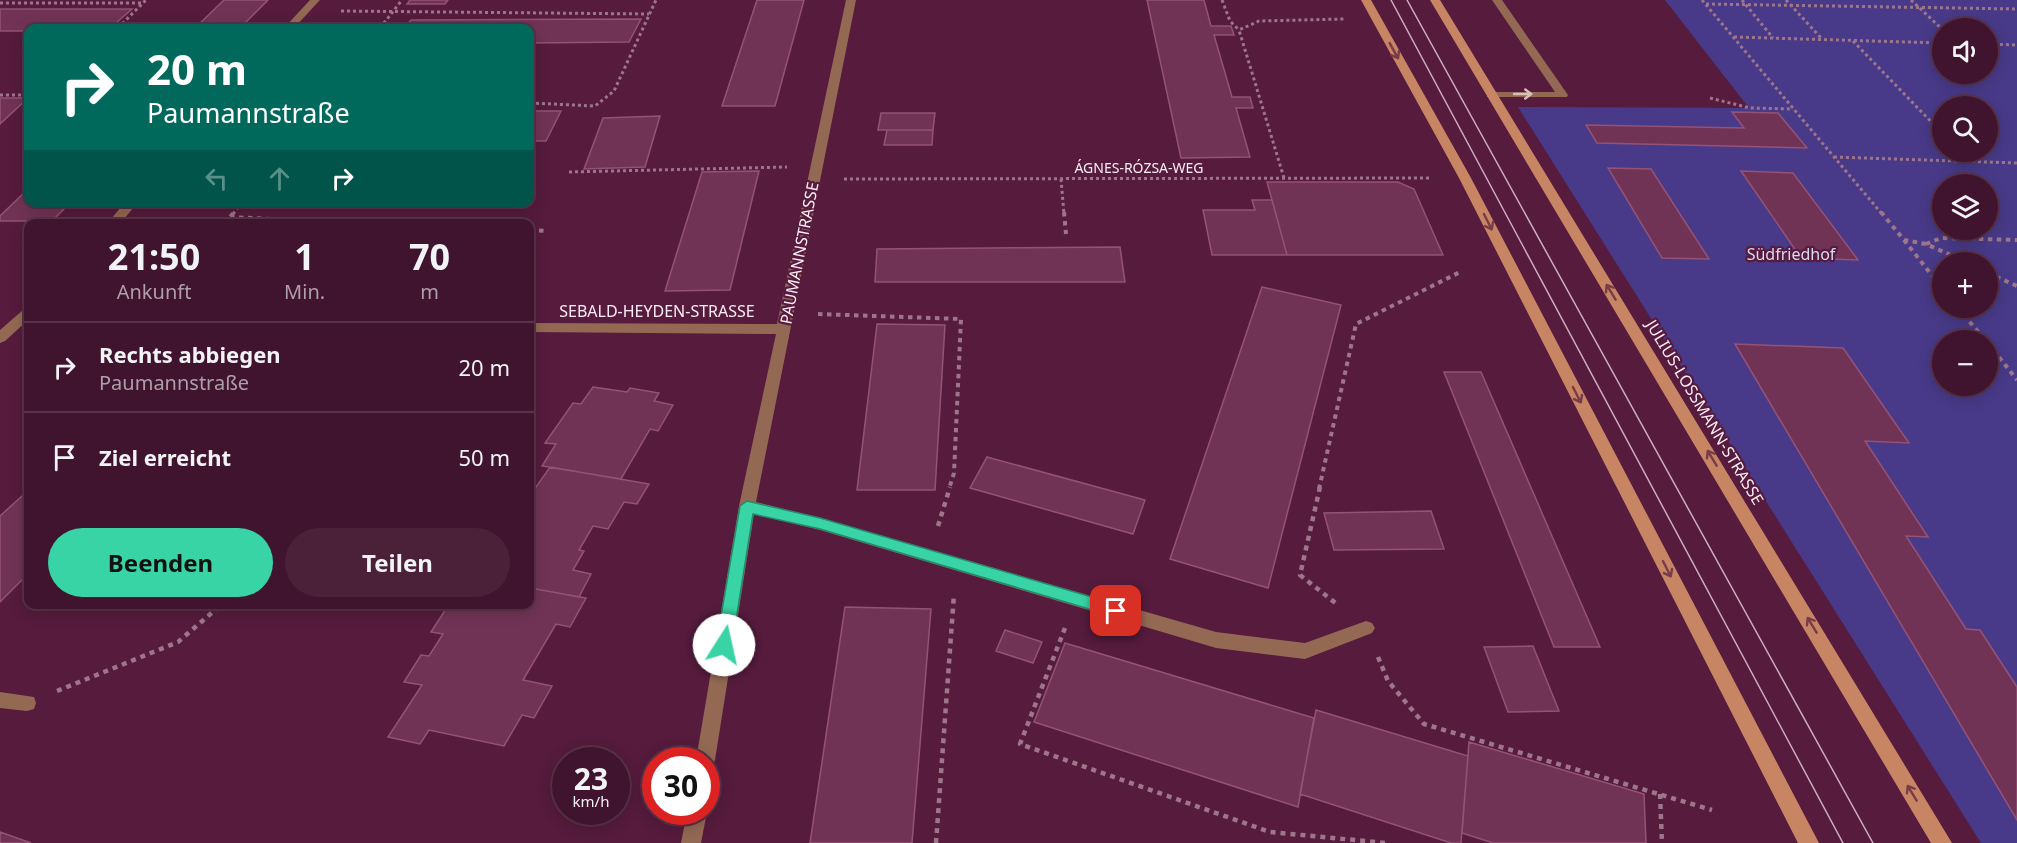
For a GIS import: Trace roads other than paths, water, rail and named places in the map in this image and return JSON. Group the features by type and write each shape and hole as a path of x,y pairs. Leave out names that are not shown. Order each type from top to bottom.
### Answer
{"main road":[{"path":"1366,0 1464,178 1809,843"},
{"name":"JULIUS-LOSSMANN-STRASSE","path":"1435,0 1942,843"}],"street":[{"path":"293,24 315,0"},
{"name":"PAUMANNSTRASSE","path":"707,747 747,506 785,329 814,173 835,88 851,0"},
{"path":"1491,94 1563,95 1497,0"},
{"path":"117,219 127,207"},
{"path":"0,338 24,317"},
{"name":"SEBALD-HEYDEN-STRASSE","path":"534,327 574,330 785,329"},
{"path":"747,506 930,555 1216,640 1305,651 1366,628"},
{"path":"0,700 27,703"},
{"path":"691,843 694,825"}],"tram line":[{"path":"1391,0 1843,843"},
{"path":"1407,0 1873,843"}],"park label":[{"name":"Südfriedhof","path":"1791,254"}]}
